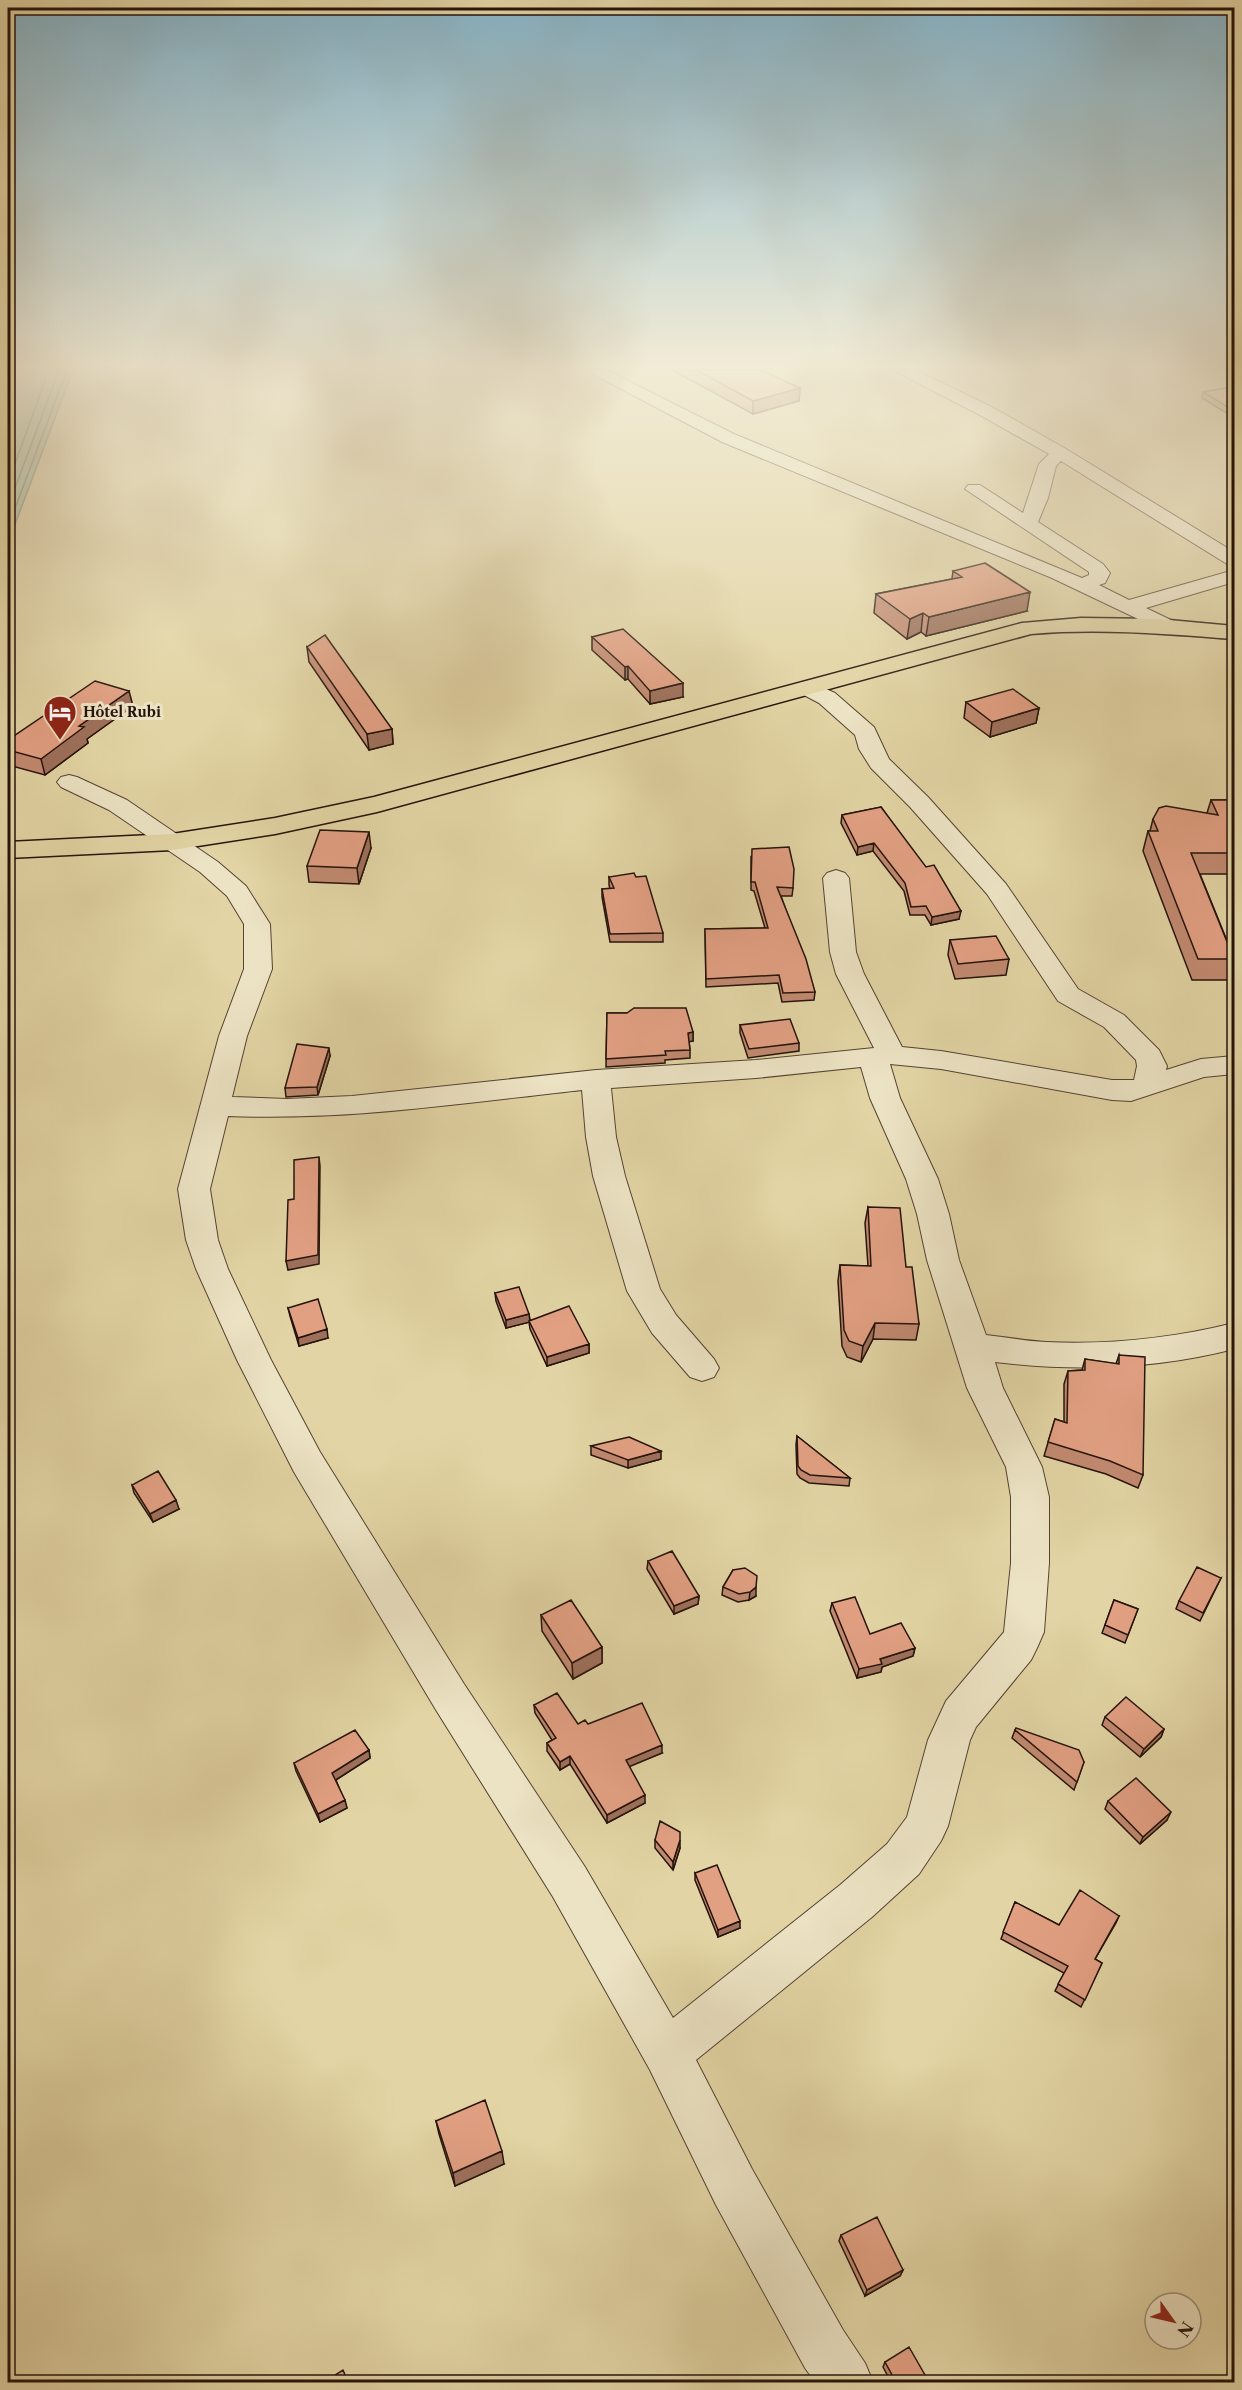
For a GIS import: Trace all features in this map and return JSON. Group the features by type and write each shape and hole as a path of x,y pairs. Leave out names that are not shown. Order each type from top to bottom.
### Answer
{"highway":[{"path":"8,850 172,842 275,826 377,804 1030,628 1071,623 1166,625 1234,633"}],"street":[{"path":"834,482 1083,584 1166,625"},
{"path":"1028,523 1040,498 1044,482"},
{"path":"1106,482 1234,560"},
{"path":"974,489 1096,568 1100,573 1098,579 1083,584"},
{"path":"1130,606 1234,576"},
{"path":"808,688 828,698 866,732 874,757 926,809 997,889 1068,995 1114,1021 1149,1057 1164,1063 1201,1068 1234,1065"},
{"path":"69,782 118,805 209,867 237,891 257,924 258,969 233,1036 194,1189 197,1218 212,1269 254,1360 307,1462 450,1697 569,1882 667,2053 734,2187 824,2349 846,2382"},
{"path":"667,2053 856,1900 903,1859 926,1826 949,1740 961,1714 1017,1648 1024,1632 1030,1563 1028,1487 1024,1467 985,1388 943,1260 933,1214 922,1179 885,1098 883,1056 843,952 836,878"},
{"path":"216,1106 287,1109 352,1106 596,1079 756,1069 883,1056 941,1060 1112,1090 1131,1091 1201,1068"},
{"path":"1148,1086 1152,1066 1149,1057"},
{"path":"596,1079 601,1137 609,1176 644,1291 664,1324 702,1368"},
{"path":"973,1346 1046,1355 1101,1354 1195,1346 1234,1336"}],"water":[{"path":"8,482 31,482 8,543"}],"building":[{"path":"985,563 1030,592 929,617 923,613 910,619 876,594 962,577 953,571"},
{"path":"623,629 683,683 650,691 628,666 625,667 592,637"},
{"path":"325,635 392,729 367,734 307,647"},
{"path":"95,681 129,691 79,726 84,727 41,759 8,750 8,740"},
{"path":"1013,689 1039,708 992,722 966,702"},
{"path":"1211,800 1234,800 1234,853 1191,853 1234,959 1198,959 1148,831 1158,831 1153,819 1159,808 1166,806 1218,815"},
{"path":"881,807 926,867 934,865 961,911 932,917 926,906 911,907 905,883 874,843 858,847 842,815"},
{"path":"320,830 369,832 357,868 307,866"},
{"path":"789,847 794,869 793,888 777,887 806,959 815,992 783,993 779,975 706,979 705,929 768,928 755,882 751,882 752,849"},
{"path":"634,873 636,877 646,876 663,933 610,934 602,889 614,888 609,877"},
{"path":"996,936 1009,959 958,964 950,940"},
{"path":"634,1008 686,1008 693,1032 688,1033 690,1050 665,1051 666,1055 606,1059 607,1013 627,1013"},
{"path":"790,1019 799,1043 749,1049 740,1025"},
{"path":"297,1044 329,1048 317,1087 285,1088"},
{"path":"319,1157 318,1255 286,1261 288,1200 294,1199 294,1160"},
{"path":"868,1207 900,1208 906,1267 912,1267 919,1324 875,1323 863,1346 849,1341 844,1330 840,1265 871,1266"},
{"path":"519,1287 529,1314 506,1320 495,1293"},
{"path":"318,1299 327,1329 298,1338 288,1308"},
{"path":"569,1306 589,1344 547,1357 529,1321"},
{"path":"1119,1355 1145,1357 1143,1475 1110,1461 1048,1442 1055,1419 1067,1423 1068,1371 1085,1370 1085,1359 1119,1364"},
{"path":"797,1436 850,1478 810,1475 801,1470 798,1466"},
{"path":"629,1437 661,1451 628,1460 591,1446"},
{"path":"158,1471 176,1500 150,1514 132,1485"},
{"path":"672,1551 699,1596 674,1606 648,1561"},
{"path":"1197,1567 1221,1578 1203,1613 1179,1601"},
{"path":"745,1568 757,1576 756,1587 750,1592 739,1594 723,1587 733,1570"},
{"path":"855,1597 870,1634 901,1623 915,1648 880,1659 882,1664 859,1669 832,1603"},
{"path":"571,1600 602,1647 572,1663 541,1615"},
{"path":"1114,1600 1138,1609 1128,1635 1105,1625"},
{"path":"557,1693 578,1724 585,1720 588,1724 642,1703 662,1745 626,1760 645,1795 607,1815 570,1756 560,1762 547,1743 556,1738 534,1705"},
{"path":"1126,1697 1164,1729 1144,1749 1105,1717"},
{"path":"1016,1728 1079,1750 1084,1762 1077,1782 1015,1730"},
{"path":"355,1730 369,1750 332,1773 345,1800 318,1814 294,1763"},
{"path":"1136,1778 1171,1812 1143,1837 1108,1801"},
{"path":"660,1821 680,1832 680,1840 673,1862 655,1840"},
{"path":"717,1865 740,1921 718,1930 695,1873"},
{"path":"1080,1890 1119,1916 1095,1959 1102,1963 1085,2000 1058,1984 1068,1966 1003,1932 1015,1902 1059,1925"},
{"path":"485,2100 502,2151 453,2173 436,2121"},
{"path":"877,2217 903,2270 867,2290 841,2235"},
{"path":"909,2347 929,2382 896,2382 885,2362"},
{"path":"343,2370 348,2382 324,2382"}],"place":[{"name":"Hôtel Rubi","path":"60,741"}]}
